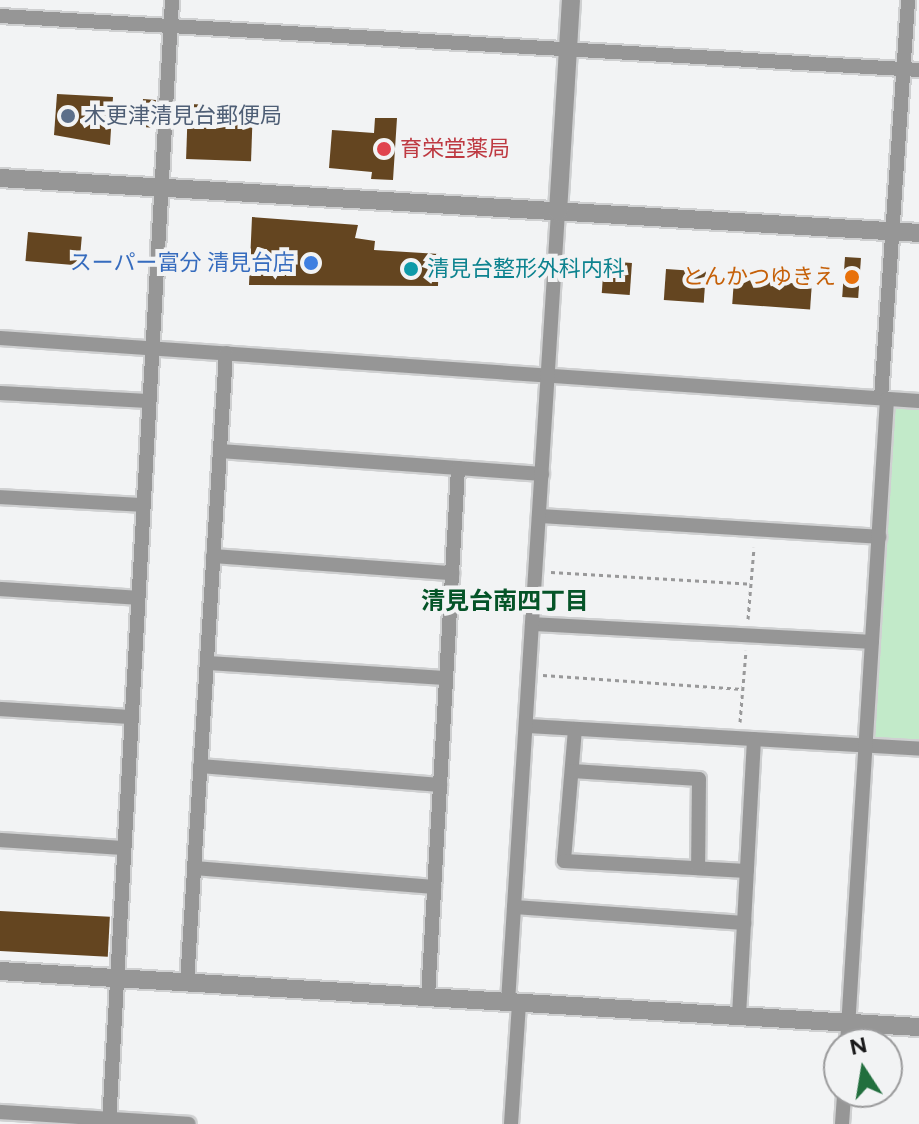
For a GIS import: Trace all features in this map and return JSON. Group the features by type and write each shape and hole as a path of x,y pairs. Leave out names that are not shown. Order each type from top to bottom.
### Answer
{"street":[{"path":"109,1122 172,0"},
{"path":"511,1124 514,907 571,0"},
{"path":"849,1028 879,537 891,231 908,0"},
{"path":"0,16 919,70"},
{"path":"0,178 919,233"},
{"path":"0,338 919,401"},
{"path":"187,983 226,353"},
{"path":"0,393 148,401"},
{"path":"220,451 542,474"},
{"path":"428,997 458,468"},
{"path":"0,497 143,505"},
{"path":"539,516 879,537"},
{"path":"213,556 452,573"},
{"path":"0,589 138,598"},
{"path":"532,624 872,642"},
{"path":"207,663 446,678"},
{"path":"0,709 131,717"},
{"path":"526,726 919,749"},
{"path":"575,729 564,861 747,871"},
{"path":"739,1016 747,871 746,739"},
{"path":"200,766 440,785"},
{"path":"572,771 699,779 698,868"},
{"path":"0,840 124,848"},
{"path":"194,868 434,887"},
{"path":"514,907 744,923"},
{"path":"0,971 919,1027"},
{"path":"0,1112 109,1122 189,1124"}],"path":[{"path":"746,739 743,689 755,529"},
{"path":"536,571 751,584"},
{"path":"529,674 743,689"}],"green space":[{"path":"893,407 919,409 919,742 873,739"}],"building":[{"path":"57,94 113,97 110,145 54,135"},
{"path":"143,99 156,100 154,128 141,127"},
{"path":"188,104 253,106 251,161 186,159"},
{"path":"375,118 397,118 393,180 371,179 372,172 329,168 332,130 374,133"},
{"name":"スーパー富分 清見台店","path":"252,217 358,225 355,238 375,241 374,250 439,254 438,286 249,285"},
{"path":"28,232 82,237 79,266 25,261"},
{"name":"とんかつゆきえ","path":"845,257 861,258 858,298 842,297"},
{"path":"604,261 632,263 630,295 602,293"},
{"path":"666,269 706,272 704,303 664,300"},
{"path":"734,279 812,284 810,309 732,304"},
{"path":"0,911 110,917 108,957 0,951"}],"place":[{"name":"木更津清見台郵便局","path":"68,116"},
{"name":"育栄堂薬局","path":"384,149"},
{"name":"スーパー富分 清見台店","path":"311,263"},
{"name":"清見台整形外科内科","path":"411,269"},
{"name":"とんかつゆきえ","path":"852,277"}],"district":[{"name":"清見台南四丁目","path":"505,601"}]}
